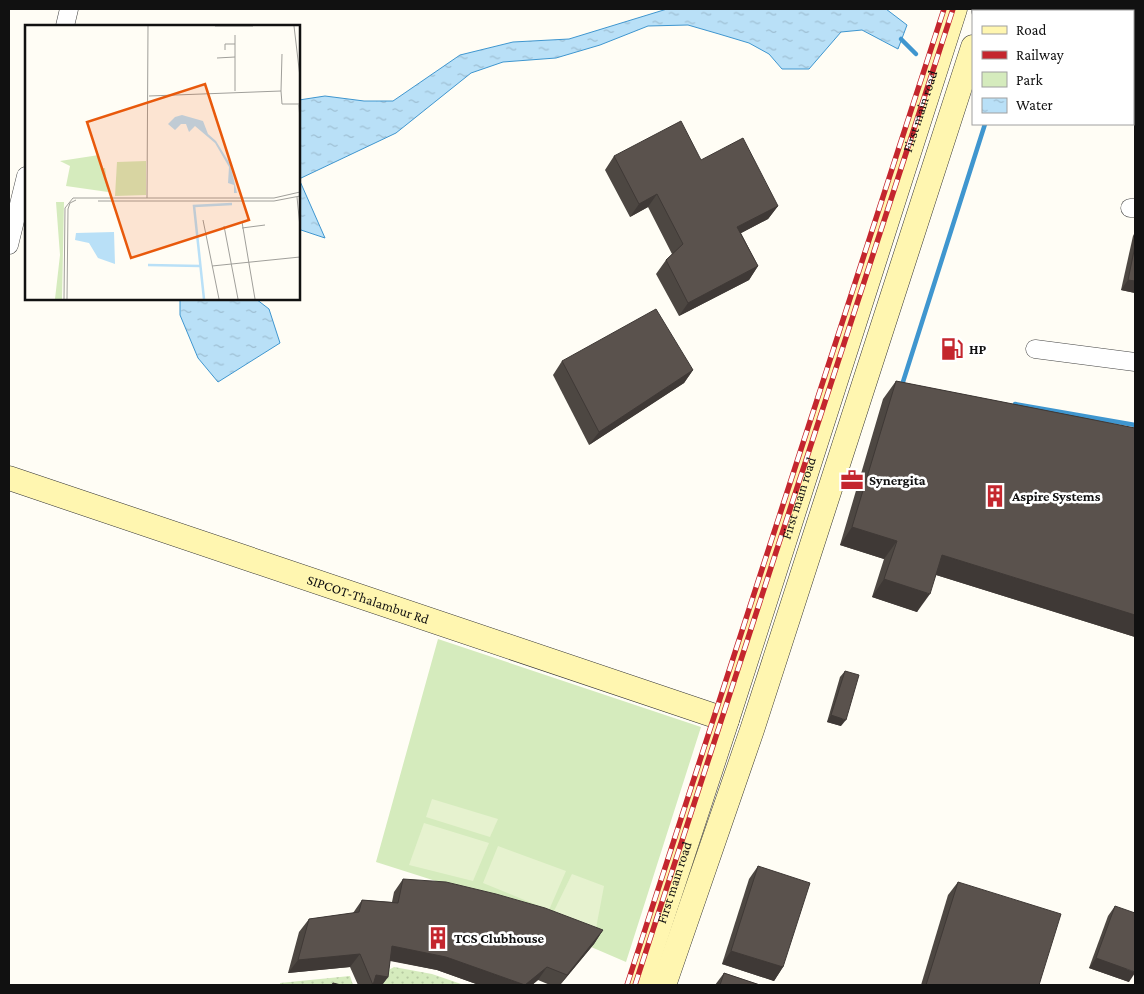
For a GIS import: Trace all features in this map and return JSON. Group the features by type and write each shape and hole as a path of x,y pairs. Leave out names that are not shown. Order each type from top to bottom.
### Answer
{"street":[{"path":"65,25 69,9"},
{"name":"First main road","path":"640,985 955,9"},
{"path":"664,985 752,730 972,50"},
{"path":"9,244 25,180"},
{"path":"1035,349 1135,362"},
{"name":"SIPCOT-Thalambur Rd","path":"9,478 727,720"}],"green space":[{"path":"438,639 701,727 626,962 442,883 376,862"},
{"path":"432,799 498,819 490,837 426,817"},
{"path":"424,823 489,843 473,881 409,865"},
{"path":"498,846 566,871 549,910 483,883"},
{"path":"572,874 604,886 594,939 554,911"},
{"path":"394,967 432,974 464,985 383,985 383,973"},
{"path":"350,976 353,985 280,985 280,983"}],"water":[{"path":"667,9 886,9 907,25 898,49 862,30 841,32 809,69 782,69 769,54 749,43 688,25 648,26 600,45 556,58 503,62 471,73 396,133 300,179 300,100 325,96 364,101 393,101 460,55 513,42 569,39"},
{"path":"300,181 325,238 300,230"},
{"path":"180,300 257,300 269,309 280,343 218,382 198,358 180,315"}],"building":[{"path":"1134,12 1135,12 1134,44"},
{"path":"681,121 701,160 743,138 778,206 737,227 758,266 688,303 666,260 683,244 657,194 639,204 614,156"},
{"path":"1135,246 1135,281 1128,280"},
{"path":"656,309 693,370 599,432 562,361"},
{"name":"Aspire Systems","path":"896,381 1135,428 1135,615 942,555 930,594 884,579 897,541 852,527"},
{"path":"845,671 859,675 846,720 831,715"},
{"path":"758,866 810,883 783,967 731,951"},
{"name":"TCS Clubhouse","path":"403,879 446,882 496,894 545,908 603,930 567,975 547,967 525,985 446,957 392,946 388,977 376,975 373,985 360,954 298,960 309,919 359,912 362,900 398,903"},
{"path":"958,882 1061,914 1039,985 926,985"},
{"path":"1115,906 1135,913 1135,972 1096,958"},
{"path":"724,973 760,985 720,985"}],"waterway":[{"path":"901,39 916,54"},
{"path":"904,386 902,385 985,125"},
{"path":"1015,404 1135,425"},
{"path":"721,696 754,598"}],"railway":[{"path":"627,985 944,9"},
{"path":"635,985 953,9"}],"place":[{"name":"HP","path":"952,349"},
{"name":"Synergita","path":"852,480"},
{"name":"Aspire Systems","path":"995,496"},
{"name":"TCS Clubhouse","path":"438,938"}]}
